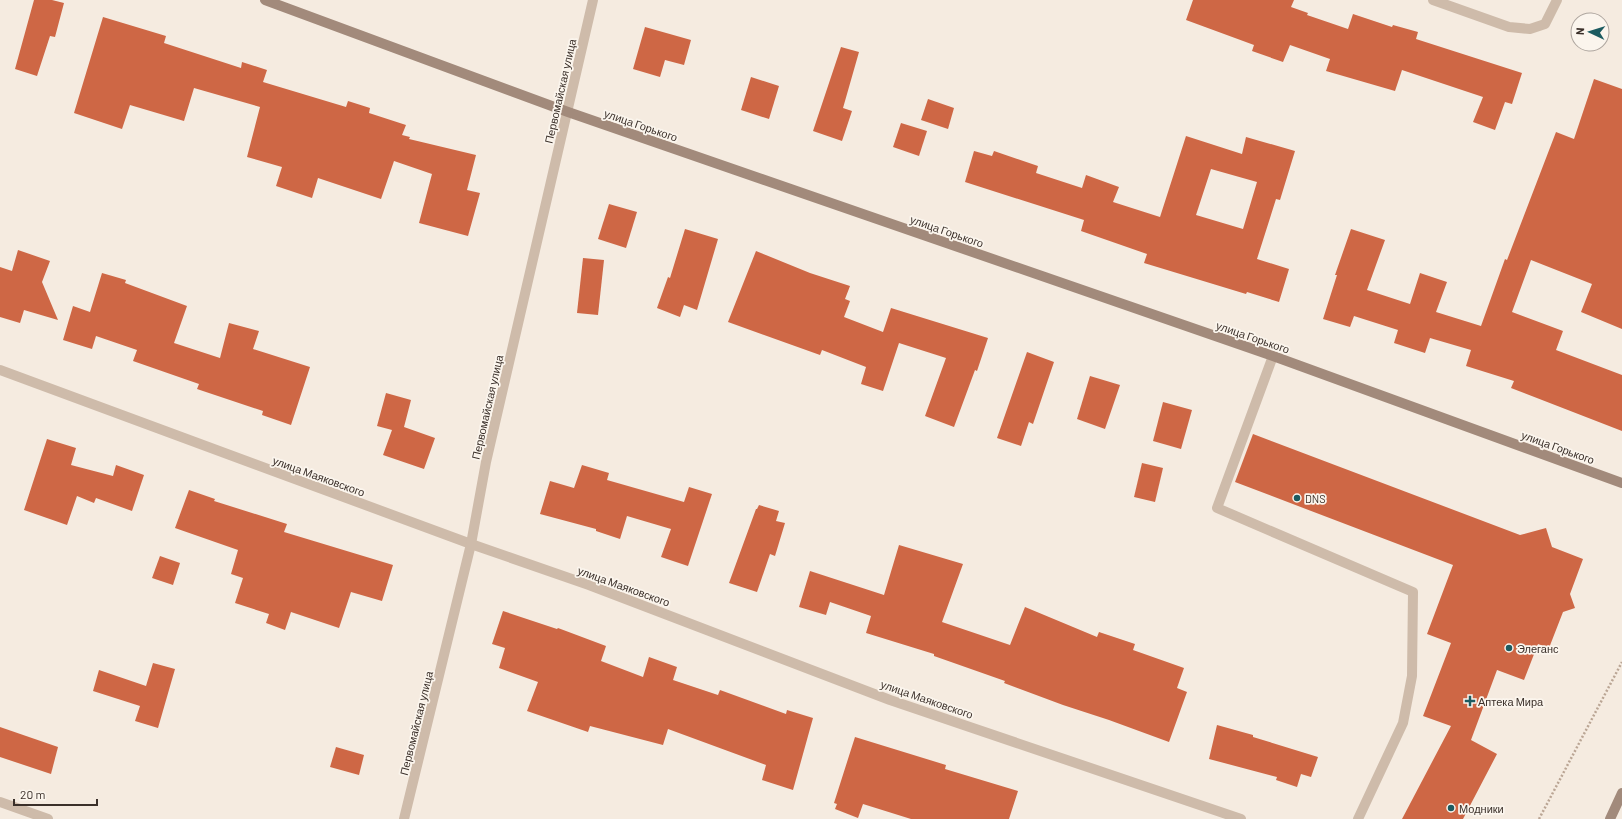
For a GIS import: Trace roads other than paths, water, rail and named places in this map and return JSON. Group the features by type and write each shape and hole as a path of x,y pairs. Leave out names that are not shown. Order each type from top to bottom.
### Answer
{"street":[{"name":"улица Горького","path":"265,0 568,112 1273,356 1622,483"},
{"name":"Первомайская улица","path":"404,819 471,544 486,462 593,0"},
{"path":"1434,0 1509,27 1530,29 1545,24 1557,0"},
{"path":"1273,356 1217,508 1413,592 1412,676 1403,723 1358,819"},
{"name":"улица Маяковского","path":"0,370 471,544 588,585 890,700 1241,819"},
{"path":"1610,819 1622,793"},
{"path":"0,802 48,819"}],"place":[{"name":"DNS","path":"1297,498"},
{"name":"Элеганс","path":"1509,648"},
{"name":"Аптека Мира","path":"1470,701"},
{"name":"Модники","path":"1451,808"}]}
